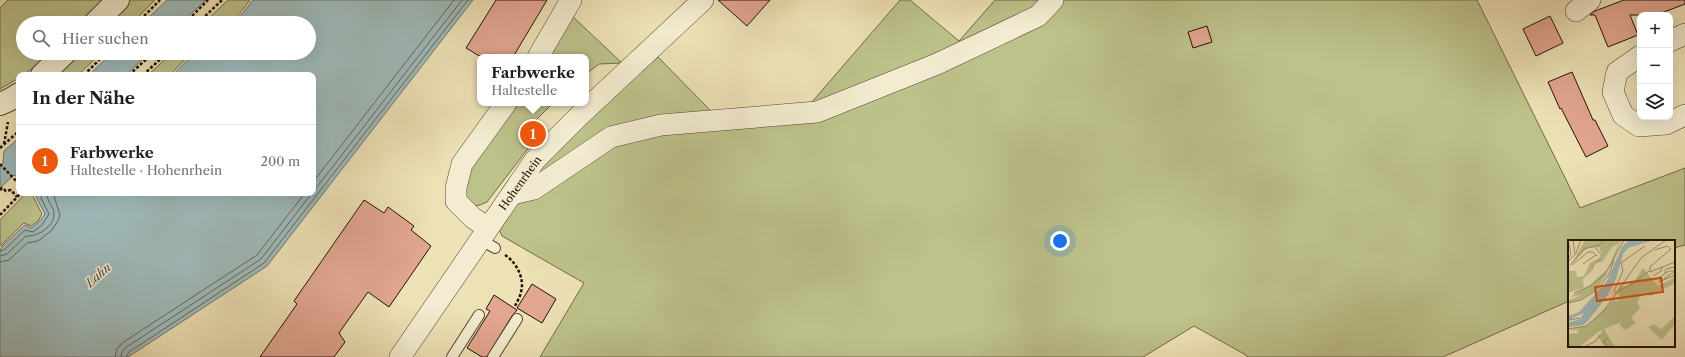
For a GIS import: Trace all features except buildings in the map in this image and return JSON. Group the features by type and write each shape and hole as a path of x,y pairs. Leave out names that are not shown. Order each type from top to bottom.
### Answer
{"street":[{"path":"102,16 118,0"},
{"path":"540,54 571,0"},
{"name":"Hohenrhein","path":"400,357 488,239 512,194 535,160 580,115 703,0"},
{"path":"512,194 534,189 611,137 661,125 817,112 937,64 1038,16 1053,0"},
{"path":"1673,40 1685,34"},
{"path":"1637,58 1617,72 1613,92 1623,115 1639,126 1666,124 1685,115"},
{"path":"45,72 58,60"},
{"path":"0,104 16,96"},
{"path":"488,239 472,218 456,201 456,188 462,164 504,106"}],"lane":[{"path":"452,357 479,314"},
{"path":"493,357 517,319"}],"path":[{"path":"143,16 160,0"},
{"path":"192,16 208,0"},
{"path":"205,16 222,0"},
{"path":"87,72 99,60"},
{"path":"132,72 145,60"},
{"path":"146,72 160,60"},
{"path":"0,148 16,134"},
{"path":"0,164 16,181"},
{"path":"0,190 2,188 6,191 11,190 16,196"},
{"path":"0,215 17,197"},
{"path":"488,239 509,257 517,267 522,282 521,292 514,307 517,319"}],"green space":[{"path":"8,0 106,0 89,16 16,16 16,60 42,60 28,72 16,72 16,80 0,89 0,8"},
{"path":"129,0 155,0 139,16 114,16"},
{"path":"228,0 250,0 238,16 211,16"},
{"path":"900,0 910,0 959,41 995,0 1477,0 1580,208 1685,168 1685,245 1675,248 1675,240 1568,240 1568,301 1443,357 1247,357 1246,355 1194,326 1143,357 540,357 584,283 502,236 499,229 547,159 613,96 658,57 710,110 754,123 799,117"},
{"path":"572,16 622,63 599,64 589,72 589,54 550,54"},
{"path":"70,60 94,60 81,72 57,72"},
{"path":"164,60 184,60 173,72 151,72"},
{"path":"514,106 550,106 529,127 524,136 530,146 487,202 473,206 464,198 466,177"},
{"path":"23,196 33,196 42,214 38,221 31,226 24,223 0,246 0,220"}],"water":[{"path":"167,0 206,0 189,16 150,16"},
{"name":"Lahn","path":"253,0 473,0 267,266 128,357 0,357 0,250 3,245 25,225 31,228 39,222 45,214 37,196 316,196 316,72 176,72 187,60 316,60 316,16 240,16"},
{"path":"105,60 142,60 129,72 92,72"},
{"path":"16,141 16,176 14,175 0,188 0,166 3,163 4,151"}],"place":[{"name":"Farbwerke","path":"533,134"}]}
